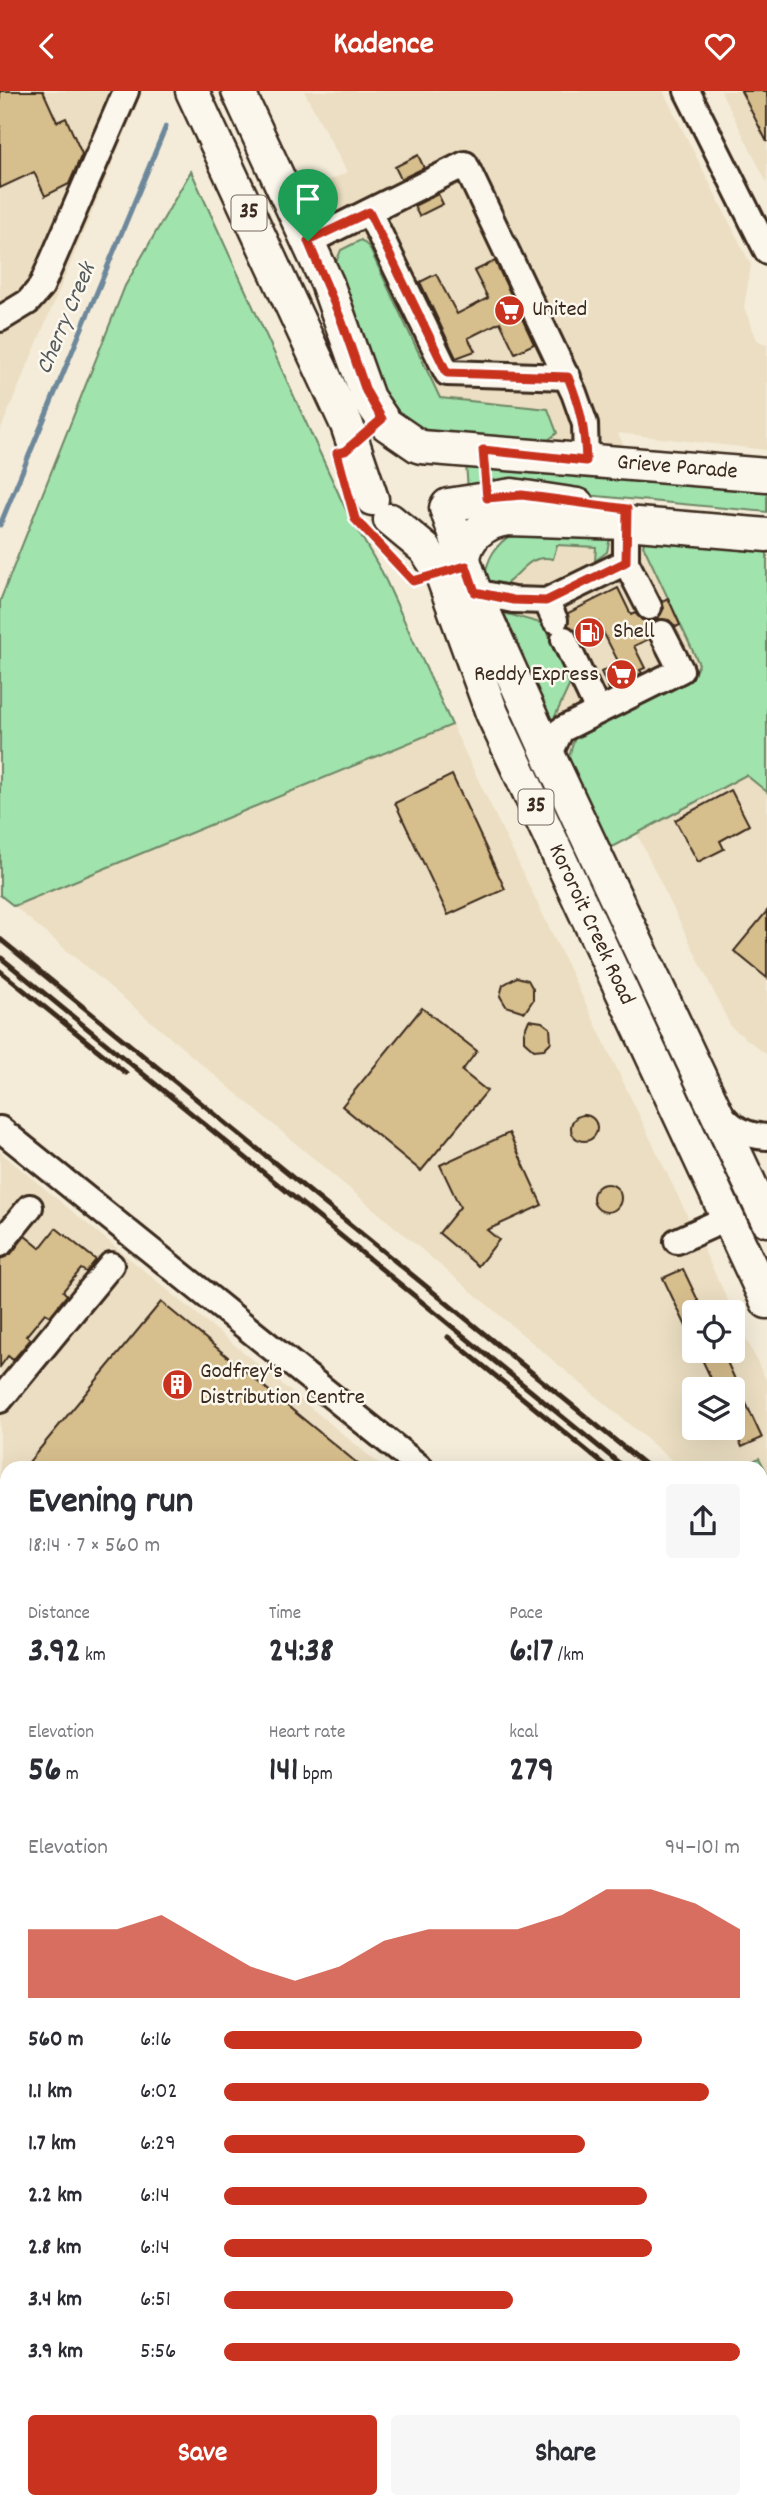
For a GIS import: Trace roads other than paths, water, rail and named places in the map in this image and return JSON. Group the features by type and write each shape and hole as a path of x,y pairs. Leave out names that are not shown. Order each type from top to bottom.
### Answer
{"main road":[{"name":"35","path":"192,91 347,425 371,510"},
{"name":"35","path":"238,91 308,241 372,404 386,424 437,456 449,471 453,487 447,507"},
{"path":"419,446 400,450 381,464 371,483 371,510 405,525 422,524 447,507"},
{"name":"Grieve Parade","path":"419,446 767,475"},
{"name":"Grieve Parade","path":"447,507 512,495 627,516 767,522"},
{"name":"Kororoit Creek Road","path":"447,507 452,568 492,713 767,1302"},
{"name":"Kororoit Creek Road","path":"371,510 452,568 475,592 549,756 767,1218"},
{"path":"452,568 471,539 482,528 498,521 627,516 767,535"}],"street":[{"path":"0,319 28,302 41,287 126,91"},
{"path":"687,91 767,251"},
{"path":"308,241 465,164 568,377 585,424 586,461"},
{"path":"369,212 447,373 568,377"},
{"path":"627,516 626,562 649,607"},
{"path":"555,620 626,562"},
{"path":"475,592 513,600 555,620 598,711"},
{"path":"549,756 561,730 681,670 662,633"},
{"path":"706,1089 726,1121 753,1136 767,1137"},
{"path":"0,1129 412,1461"},
{"path":"767,1197 764,1209 767,1218"},
{"path":"0,1244 30,1207"},
{"path":"677,1241 728,1218"},
{"path":"0,1400 111,1265"}],"waterway":[{"name":"Cherry Creek","path":"0,525 166,126"}],"railway":[{"path":"0,939 640,1461"},
{"path":"0,957 616,1461"},
{"path":"0,971 126,1073"},
{"path":"448,1337 599,1461"}],"place":[{"name":"United","path":"509,310"},
{"name":"Shell","path":"590,632"},
{"name":"Reddy Express","path":"622,675"},
{"name":"Godfrey's Distribution Centre","path":"177,1385"}]}
